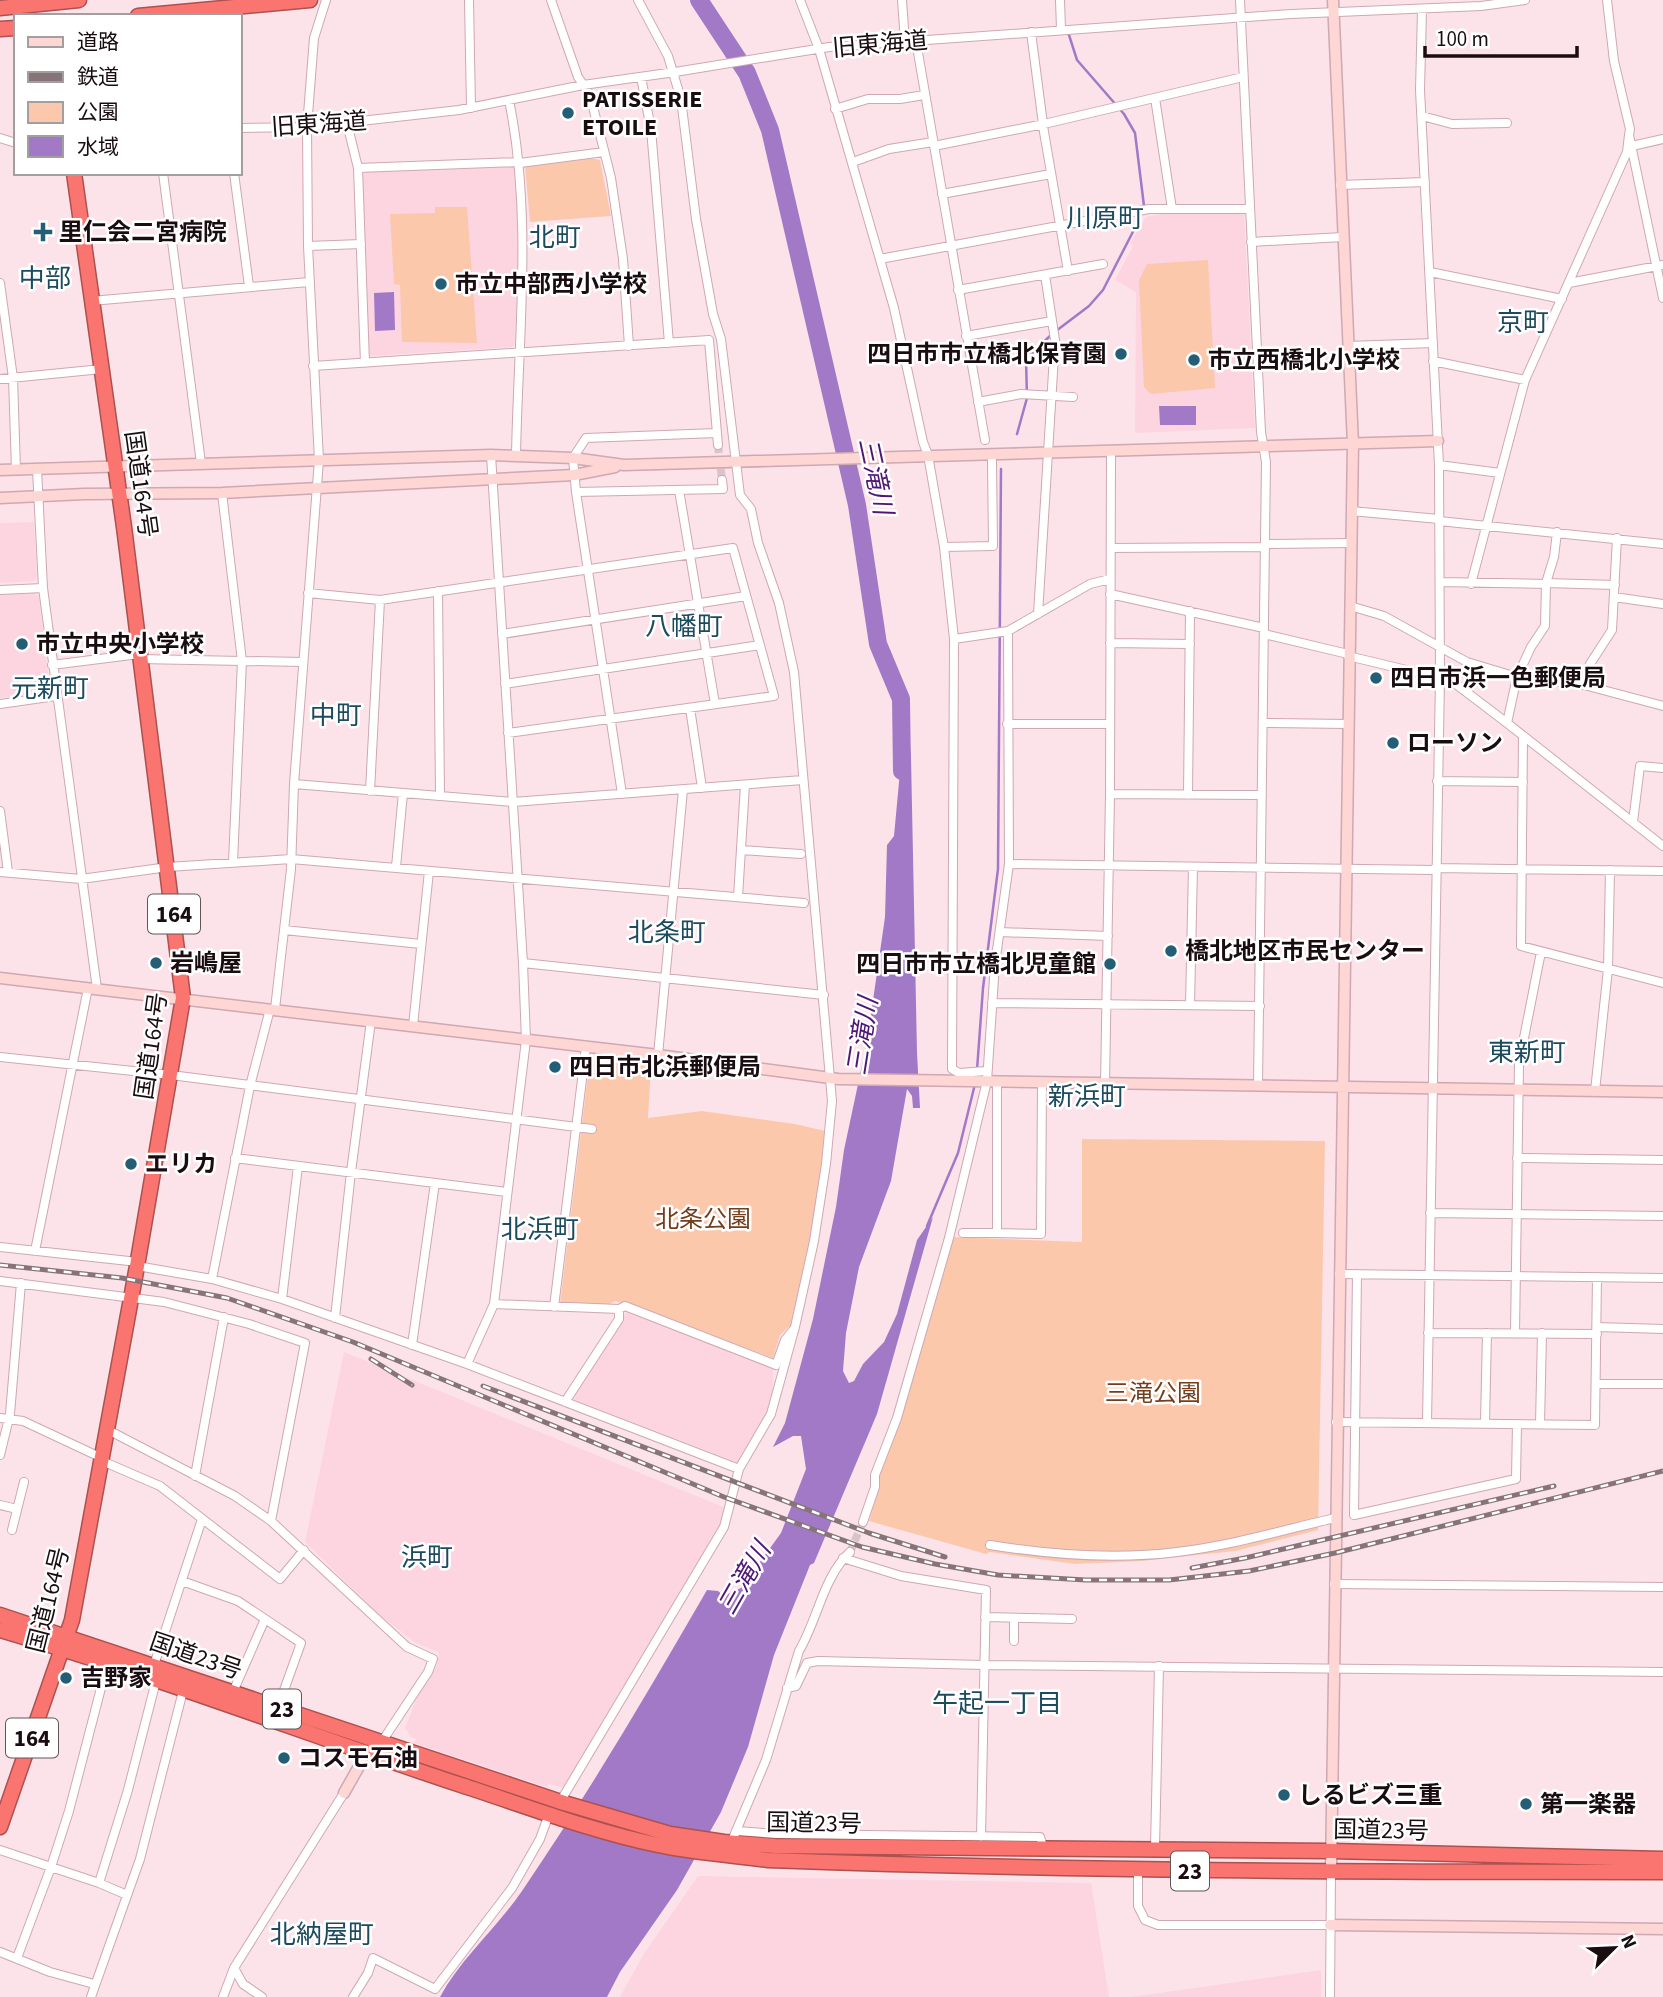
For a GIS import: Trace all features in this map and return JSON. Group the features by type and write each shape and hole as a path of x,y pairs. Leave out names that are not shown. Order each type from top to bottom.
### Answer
{"highway":[{"path":"0,8 50,6 79,0"},
{"path":"179,14 218,12 310,0"},
{"name":"国道164号","path":"0,1827 72,1620 138,1264 183,998 120,494 74,175"},
{"name":"国道23号","path":"0,1615 64,1642 107,1665 366,1754 557,1809"},
{"name":"国道23号","path":"0,1630 64,1642 154,1665 382,1743 658,1845 727,1842 776,1846 1331,1851 1663,1859"},
{"name":"国道23号","path":"727,1842 795,1861 1138,1870 1663,1872"}],"street":[{"path":"212,1279 250,1086 273,1009 291,859 294,784 319,460 309,282 307,127 314,38 326,0"},
{"path":"469,0 471,108"},
{"path":"551,0 578,77 590,95 611,178 623,259 629,346"},
{"path":"353,1997 368,1973 373,1958 435,1989 512,1888 724,1527 739,1469 771,1414 795,1327 827,1164 834,1078 803,780 797,690 785,626 758,543 751,509 740,495 721,339 713,314 696,219 680,72 638,0"},
{"path":"800,0 819,49 894,308 944,547 954,639 952,1069 959,1073 970,1072 988,1077"},
{"path":"902,0 905,42"},
{"path":"1060,0 1061,29"},
{"path":"1240,0 1249,209 1266,462 1258,1086"},
{"path":"1330,1997 1336,1422 1353,444 1333,0"},
{"name":"旧東海道","path":"242,128 307,127 471,108 583,85 819,49 1061,29 1422,10 1525,0"},
{"path":"1471,583 1525,380 1627,152 1630,129 1614,61 1607,0"},
{"path":"1422,10 1422,116 1439,465 1440,582 1427,1423"},
{"path":"1031,32 1068,271"},
{"path":"916,41 985,440"},
{"path":"641,77 652,129 669,343"},
{"path":"853,162 890,149 1044,124 1243,77"},
{"path":"835,109 868,99 900,99 924,95"},
{"path":"1155,98 1172,209"},
{"path":"509,100 520,162 524,224 516,456"},
{"path":"1422,116 1452,124 1507,123"},
{"path":"346,123 358,168 365,363"},
{"path":"1629,135 1660,266 1663,298"},
{"path":"1632,145 1663,139"},
{"path":"358,168 520,162 604,152"},
{"path":"942,194 1051,174"},
{"path":"163,175 201,463"},
{"path":"234,175 249,286"},
{"path":"1340,185 1425,182"},
{"path":"880,259 1149,209 1249,209"},
{"path":"1251,242 1343,237"},
{"path":"308,246 361,244"},
{"path":"958,290 1103,264"},
{"path":"1569,283 1660,266"},
{"path":"1430,272 1562,299"},
{"path":"1038,614 1055,340 1045,275"},
{"path":"91,301 309,282"},
{"path":"0,283 13,378 16,470"},
{"path":"966,336 1052,323"},
{"path":"313,366 709,340 718,445"},
{"path":"1348,346 1433,343"},
{"path":"1433,360 1525,380"},
{"path":"0,379 102,369"},
{"path":"978,402 1021,394 1073,397"},
{"path":"622,794 573,458 586,438 716,433"},
{"path":"0,498 222,493 492,480 574,475 624,465 747,460 1438,442"},
{"path":"1105,1084 1111,724 1111,450"},
{"path":"0,470 491,455 573,458 624,465"},
{"path":"467,1364 494,1304 526,1040 491,455"},
{"path":"944,547 993,546 992,460"},
{"path":"1439,465 1500,473"},
{"path":"36,1251 72,1065 93,989 82,879 43,589 37,469"},
{"path":"576,492 723,489 722,480"},
{"path":"679,490 715,704"},
{"path":"222,493 242,661 233,862"},
{"path":"1351,511 1663,544"},
{"path":"1507,723 1517,677 1531,647 1545,626 1546,583 1557,532"},
{"path":"1584,685 1590,664 1612,630 1617,538"},
{"path":"1111,548 1350,543"},
{"path":"308,593 380,600 733,548 774,696 508,733"},
{"path":"954,639 1006,632 1090,584 1110,579"},
{"path":"1440,582 1615,585"},
{"path":"0,590 43,589"},
{"path":"438,591 440,796"},
{"path":"1110,594 1190,611 1348,655 1440,675 1507,723 1663,846"},
{"path":"502,634 746,596"},
{"path":"1614,597 1663,604"},
{"path":"370,791 380,600"},
{"path":"1350,606 1384,616 1467,662 1517,677 1584,685 1663,706"},
{"path":"1188,795 1190,611"},
{"path":"997,1233 988,1077 992,1003 1009,864 1006,632"},
{"path":"1110,643 1190,644"},
{"path":"505,684 760,645"},
{"path":"52,665 139,656 303,662"},
{"path":"0,704 56,696"},
{"path":"690,708 702,788"},
{"path":"1263,723 1348,724"},
{"path":"1007,724 1111,724"},
{"path":"1523,736 1521,946 1663,984"},
{"path":"1633,822 1640,766 1663,768"},
{"path":"294,784 513,802 803,780"},
{"path":"1437,781 1523,782"},
{"path":"738,897 745,785"},
{"path":"658,1055 683,790"},
{"path":"396,867 402,793"},
{"path":"1110,794 1262,795"},
{"path":"0,811 4,872 82,879 168,867 291,859 804,903"},
{"path":"741,850 802,854"},
{"path":"1009,864 1663,871"},
{"path":"1190,1005 1193,867"},
{"path":"1595,1091 1608,969 1610,870"},
{"path":"412,1026 429,871"},
{"path":"284,930 421,944"},
{"path":"1000,932 1108,936"},
{"path":"1516,1333 1519,1063 1541,952"},
{"path":"523,963 824,995"},
{"path":"0,978 834,1078 988,1077 1042,1083 1663,1092"},
{"path":"992,1003 1260,1006"},
{"path":"335,1318 371,1021"},
{"path":"554,1307 586,1047"},
{"path":"0,1057 171,1075 592,1129"},
{"path":"863,1522 875,1487 875,1475 897,1418 949,1238 988,1077"},
{"path":"963,1233 1041,1234 1042,1083"},
{"path":"235,1158 507,1192"},
{"path":"1517,1158 1663,1160"},
{"path":"282,1298 298,1166"},
{"path":"412,1345 435,1183"},
{"path":"1430,1213 1663,1216"},
{"path":"0,1247 138,1264 212,1279 282,1298 467,1364 739,1469"},
{"path":"1339,1274 1663,1278"},
{"path":"1357,1274 1354,1516 1516,1479 1517,1424"},
{"path":"1336,1422 1595,1425 1597,1277"},
{"path":"0,1281 131,1297 201,1310 305,1343 271,1521"},
{"path":"0,1455 21,1283"},
{"path":"494,1304 620,1309 625,1306 776,1365 785,1340 795,1327"},
{"path":"565,1402 619,1319 620,1309"},
{"path":"195,1476 224,1317"},
{"path":"1428,1333 1663,1329"},
{"path":"1485,1423 1487,1333"},
{"path":"1540,1424 1542,1333"},
{"path":"1596,1384 1663,1384"},
{"path":"4,1419 23,1421 160,1486 280,1579 304,1550"},
{"path":"108,1430 235,1496 271,1521 407,1647 433,1659 428,1672 382,1743 366,1754 234,1968 223,1997"},
{"path":"12,1530 24,1482"},
{"path":"0,1505 17,1509"},
{"path":"990,1545 1055,1555 1146,1555 1218,1545 1335,1518"},
{"path":"154,1665 202,1519"},
{"path":"727,1842 766,1760 799,1651 836,1564 847,1555 901,1576 986,1590 981,1837"},
{"path":"182,1581 238,1601 300,1643 278,1707"},
{"path":"1334,1584 1663,1587"},
{"path":"985,1617 1072,1619"},
{"path":"1014,1618 1014,1641"},
{"path":"233,1692 265,1619"},
{"path":"787,1688 796,1686 803,1668 810,1662 1663,1672"},
{"path":"16,1958 51,1867 81,1767 107,1665"},
{"path":"1155,1849 1159,1666"},
{"path":"99,1883 128,1790 156,1681"},
{"path":"91,1997 143,1847 183,1691"},
{"path":"727,1842 777,1834 1040,1837 1044,1849"},
{"path":"0,1850 127,1895"},
{"path":"1138,1870 1138,1906 1145,1920 1158,1925 1663,1929"},
{"path":"0,1952 50,1972 94,1984"},
{"path":"234,1968 243,1984 262,1997"}],"shaded area":[{"name":"市立中部西小学校","path":"512,165 515,168 520,224 515,343 512,347 371,356 368,353 361,175 365,172"},
{"name":"市立西橋北小学校","path":"1161,214 1244,214 1255,428 1135,433 1136,292 1115,280 1133,246 1130,243 1146,217"},
{"path":"34,522 37,578 34,581 0,583 0,523"},
{"name":"市立中央小学校","path":"35,593 39,597 50,691 0,698 0,594"},
{"path":"627,1311 773,1369 773,1388 766,1417 739,1463 572,1398"},
{"path":"344,1352 726,1508 723,1525 563,1788 549,1784 547,1787 414,1743 416,1739 411,1737 405,1728 418,1695 437,1665 439,1652 416,1643 376,1612 305,1542"},
{"path":"698,1876 1091,1883 1109,1997 620,1997 643,1955"},
{"path":"1321,1970 1321,1997 1131,1997"}],"green space":[{"path":"590,158 600,160 611,216 530,222 525,166"},
{"path":"435,207 467,207 477,343 402,342 400,285 394,284 390,214 435,213"},
{"path":"1208,260 1215,388 1151,394 1144,387 1139,280 1147,264"},
{"name":"北条公園","path":"590,1059 651,1066 648,1118 702,1111 825,1131 816,1211 792,1324 780,1335 773,1358 616,1301 606,1305 560,1304"},
{"name":"三滝公園","path":"1082,1139 1325,1141 1318,1530 1235,1551 1142,1561 1075,1564 990,1552 986,1554 869,1521 879,1488 879,1474 953,1237 1082,1242"}],"water":[{"path":"394,292 395,330 375,331 374,293"},
{"path":"1159,406 1196,406 1196,425 1160,425"},
{"path":"906,707 911,757 920,1108 913,1108 912,1096 907,1089 891,1181 859,1267 846,1333 843,1371 849,1383 854,1381 863,1364 884,1342 897,1314 917,1240 933,1217 877,1414 814,1563 810,1565 774,1655 748,1747 721,1812 677,1890 620,1972 607,1997 440,1997 458,1969 512,1905 546,1854 617,1742 707,1590 718,1591 724,1596 741,1588 781,1533 806,1469 801,1436 793,1436 773,1447 785,1423 813,1319 867,1042 885,917 887,845 894,836"}],"waterway":[{"name":"三滝川","path":"699,0 747,73 770,130 857,505 878,644 901,699 902,771"},
{"path":"1056,331 1089,306 1103,290 1144,206 1135,133 1124,114 1077,60 1069,35"},
{"path":"1017,434 1027,398 1026,359 1051,335"},
{"path":"977,1070 983,988 998,869 1001,469"},
{"path":"927,1226 958,1153 975,1084"}],"tunnel":[{"path":"718,445 722,480"},
{"path":"850,1552 863,1522"}],"railway":[{"path":"0,1265 122,1278 227,1298 353,1342 724,1497 862,1547 998,1575 1086,1580 1169,1580 1249,1571 1335,1553 1663,1471"},
{"path":"371,1359 412,1385"},
{"path":"483,1386 869,1533 945,1557"},
{"path":"1192,1568 1554,1486"}],"place":[{"name":"PATISSERIE ETOILE","path":"568,113"},
{"name":"里仁会二宮病院","path":"43,232"},
{"name":"市立中部西小学校","path":"441,284"},
{"name":"四日市市立橋北保育園","path":"1121,354"},
{"name":"市立西橋北小学校","path":"1194,360"},
{"name":"市立中央小学校","path":"22,644"},
{"name":"四日市浜一色郵便局","path":"1376,678"},
{"name":"ローソン","path":"1393,743"},
{"name":"橋北地区市民センター","path":"1171,951"},
{"name":"岩嶋屋","path":"156,963"},
{"name":"四日市市立橋北児童館","path":"1110,964"},
{"name":"四日市北浜郵便局","path":"555,1067"},
{"name":"エリカ","path":"131,1164"},
{"name":"吉野家","path":"66,1678"},
{"name":"コスモ石油","path":"284,1758"},
{"name":"しるビズ三重","path":"1284,1795"},
{"name":"第一楽器","path":"1526,1804"}],"district":[{"name":"川原町","path":"1105,218"},
{"name":"北町","path":"555,237"},
{"name":"中部","path":"45,278"},
{"name":"京町","path":"1523,322"},
{"name":"八幡町","path":"684,626"},
{"name":"元新町","path":"50,688"},
{"name":"中町","path":"336,715"},
{"name":"北条町","path":"667,932"},
{"name":"東新町","path":"1527,1052"},
{"name":"新浜町","path":"1087,1096"},
{"name":"北浜町","path":"540,1229"},
{"name":"浜町","path":"427,1557"},
{"name":"午起一丁目","path":"997,1703"},
{"name":"北納屋町","path":"322,1934"}]}
